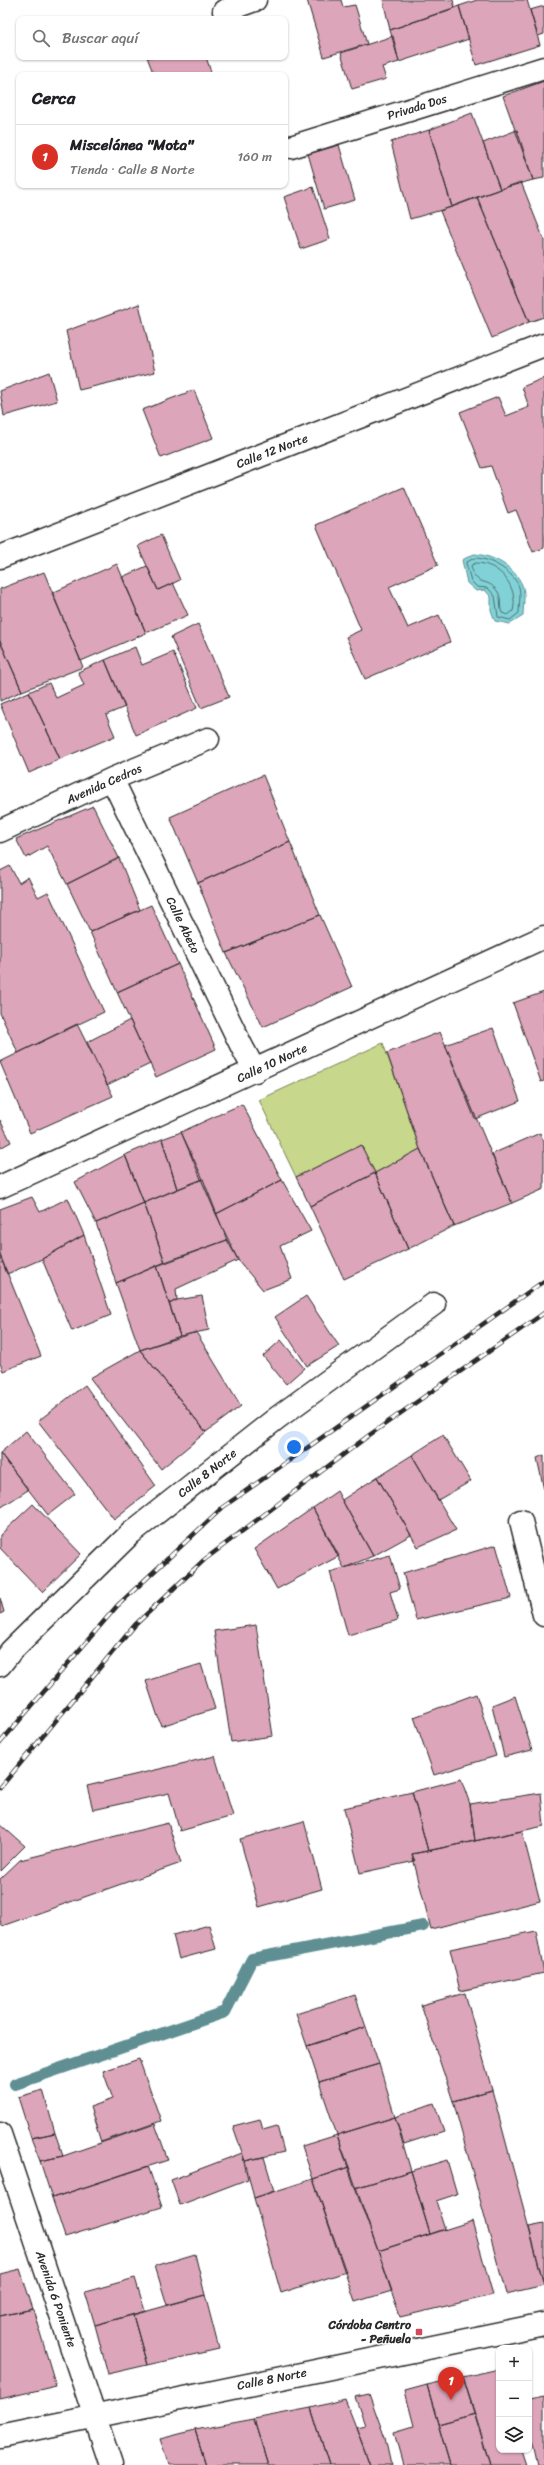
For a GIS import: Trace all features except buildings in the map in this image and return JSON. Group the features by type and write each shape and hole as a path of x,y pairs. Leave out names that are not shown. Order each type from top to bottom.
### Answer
{"street":[{"path":"224,11 255,0"},
{"name":"Privada Dos","path":"291,147 544,68"},
{"name":"Calle 12 Norte","path":"0,557 544,345"},
{"name":"Avenida Cedros","path":"0,831 112,779 208,739"},
{"name":"Calle Abeto","path":"112,779 255,1071"},
{"name":"Calle 10 Norte","path":"0,1187 544,937"},
{"name":"Calle 8 Norte","path":"0,1665 11,1651 132,1533 277,1418 434,1304"},
{"path":"521,1521 544,1615"},
{"name":"Avenida 6 Poniente","path":"0,2134 111,2465"},
{"name":"Calle 8 Norte","path":"0,2436 95,2415 544,2324"}],"green space":[{"path":"383,1043 420,1149 375,1173 361,1145 296,1177 259,1100"}],"water":[{"path":"474,554 488,557 502,563 519,579 523,588 524,596 523,616 510,624 495,621 491,610 491,597 485,590 476,591 467,583 462,560"}],"waterway":[{"path":"15,2084 225,2012 252,1959 423,1926"}],"railway":[{"path":"0,1743 117,1606 223,1507 544,1281"},
{"path":"0,1788 135,1625 204,1560 368,1436 544,1313"}],"place":[{"name":"Córdoba Centro - Peñuela","path":"419,2332"},
{"name":"Miscelánea \"Mota\"","path":"451,2400"}]}
